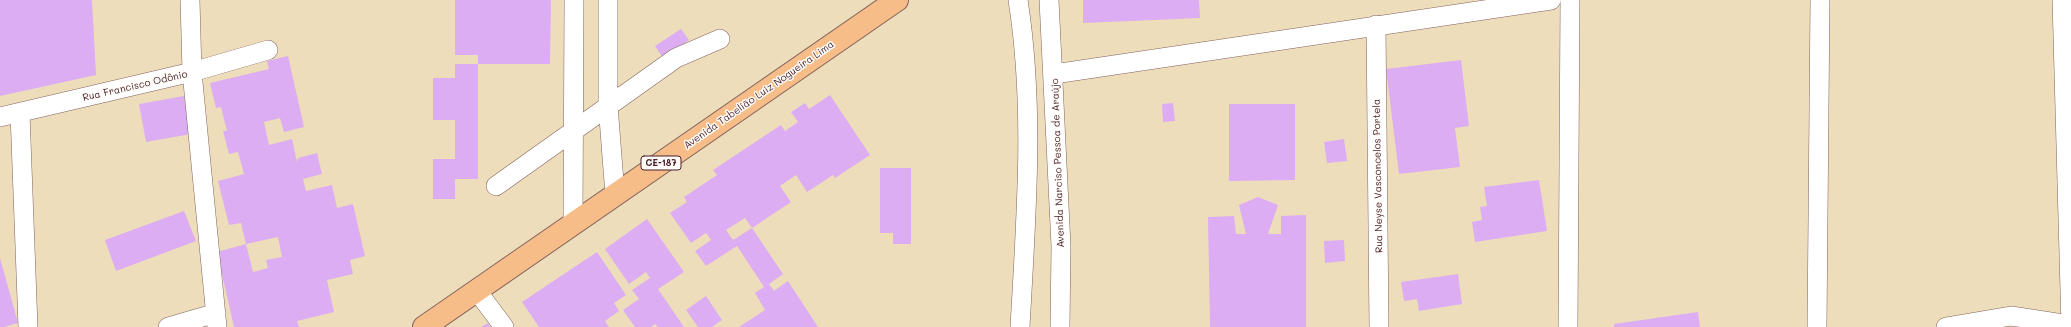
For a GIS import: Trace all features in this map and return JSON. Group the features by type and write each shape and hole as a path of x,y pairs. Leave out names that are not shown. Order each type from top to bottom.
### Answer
{"highway":[{"name":"Avenida Tabelião Luiz Nogueira Lima","path":"424,327 897,0"}],"street":[{"path":"168,327 216,320 192,72 190,0"},
{"path":"573,224 574,0"},
{"path":"608,0 608,105 615,195"},
{"path":"1018,0 1024,38 1027,76 1028,175 1020,327"},
{"name":"Avenida Narciso Pessoa de Araújo","path":"1049,0 1062,246 1060,327"},
{"path":"1054,74 1551,0"},
{"path":"1568,327 1570,0"},
{"path":"1817,327 1820,0"},
{"path":"1946,327 2011,316 2071,326 2062,0"},
{"name":"Rua Neyse Vasconcelos Portela","path":"1376,25 1379,327"},
{"path":"496,186 676,58 720,39"},
{"name":"Rua Francisco Odônio","path":"0,117 192,72 268,50"},
{"path":"20,113 28,327"},
{"path":"476,291 504,327"}],"building":[{"path":"0,0 92,0 96,75 0,96"},
{"path":"455,0 551,0 550,64 478,64 478,55 455,55"},
{"path":"1083,0 1199,0 1200,18 1083,23"},
{"path":"681,29 689,40 663,58 655,46"},
{"path":"288,56 304,127 284,132 280,118 264,122 269,145 292,139 297,162 298,158 317,153 322,174 303,179 306,191 332,185 337,208 353,204 365,256 350,260 353,274 327,280 334,312 297,321 299,327 234,327 217,252 246,244 241,223 229,225 218,181 244,174 238,152 229,154 223,131 227,131 221,107 216,108 210,83 269,69 267,61","holes":["278,237 282,257 266,260 268,268 253,272 246,244"]},
{"path":"1461,60 1469,126 1455,128 1460,167 1399,174 1386,69"},
{"path":"455,64 478,64 478,179 455,179 455,199 433,199 433,159 455,159 455,120 433,120 433,78 455,78"},
{"path":"830,95 870,155 835,178 833,175 807,192 796,175 780,186 791,202 752,228 783,274 769,284 774,291 788,281 818,327 739,327 765,310 755,293 764,287 737,246 706,266 695,251 711,240 706,233 691,243 670,213 687,202 684,197 717,175 713,170 781,125 785,131 798,122 791,112 805,103 809,109","holes":["745,218 752,228 733,240 726,230"]},
{"path":"184,96 191,134 146,142 139,104"},
{"path":"1173,103 1175,121 1163,122 1162,104"},
{"path":"1229,104 1295,104 1295,180 1229,181"},
{"path":"1344,139 1347,161 1327,163 1324,142"},
{"path":"880,168 911,168 911,244 893,244 893,233 880,233"},
{"path":"1539,180 1547,231 1475,242 1472,222 1482,220 1480,207 1487,206 1484,187"},
{"path":"1258,197 1278,205 1268,234 1281,234 1281,216 1306,215 1306,327 1210,327 1208,217 1234,216 1236,234 1246,234 1239,205"},
{"path":"184,211 196,241 116,271 105,240"},
{"path":"647,219 684,272 658,289 684,327 658,327 655,324 651,327 635,327 623,310 639,299 632,290 650,278 646,272 629,284 605,249"},
{"path":"1344,240 1345,261 1325,263 1324,241"},
{"path":"597,252 626,295 614,303 619,311 605,321 609,327 539,327 522,302"},
{"path":"0,258 18,323 4,327 0,327"},
{"path":"1458,274 1462,304 1419,311 1417,299 1404,301 1401,282"},
{"path":"706,296 722,320 712,327 698,327 686,310"},
{"path":"1698,312 1700,327 1614,327 1614,324"},
{"path":"488,323 490,327 481,327"}]}
